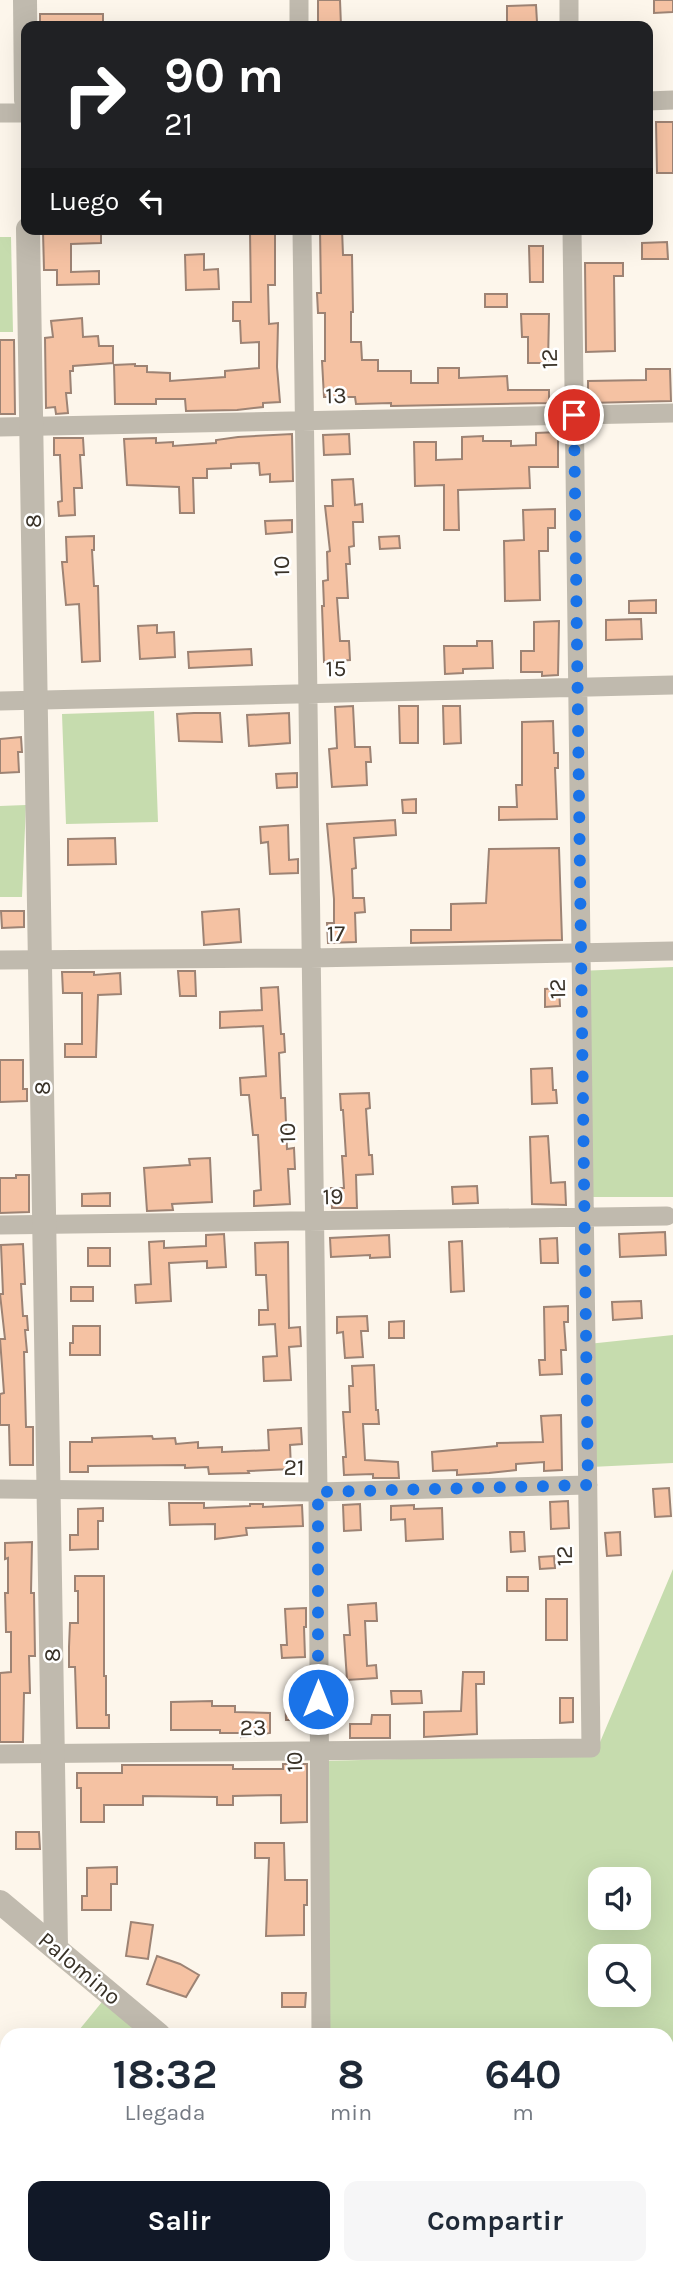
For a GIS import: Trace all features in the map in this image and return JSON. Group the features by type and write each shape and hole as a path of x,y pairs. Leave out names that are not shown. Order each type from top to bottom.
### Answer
{"street":[{"path":"25,0 25,21"},
{"path":"299,0 299,21"},
{"path":"569,0 569,21"},
{"path":"653,101 673,100"},
{"path":"0,113 21,113"},
{"name":"8","path":"28,235 56,1948"},
{"name":"10","path":"302,235 312,1220 318,1492 321,2028"},
{"name":"12","path":"572,235 591,1748"},
{"name":"13","path":"0,427 673,413"},
{"name":"15","path":"0,701 673,685"},
{"name":"17","path":"0,960 310,958 673,951"},
{"name":"19","path":"0,1225 667,1216"},
{"name":"21","path":"0,1489 318,1492 588,1485"},
{"name":"23","path":"0,1754 591,1748"},
{"name":"Palomino","path":"0,1902 151,2028"}],"green space":[{"path":"0,237 11,237 13,332 0,332"},
{"path":"154,711 158,822 66,824 62,714"},
{"path":"26,805 22,897 0,897 0,806"},
{"path":"673,967 673,1197 583,1197 579,971"},
{"path":"673,1335 673,1463 591,1467 588,1344"},
{"path":"673,1569 673,2028 323,2028 322,1761 595,1754"},
{"path":"106,1997 144,2028 81,2028"}],"building":[{"path":"318,0 340,0 341,21 318,21"},
{"path":"654,0 673,0 673,12 654,13"},
{"path":"536,5 537,21 507,21 507,6"},
{"path":"40,14 103,14 103,21 40,21"},
{"path":"656,122 673,122 673,173 657,173"},
{"path":"43,235 101,235 101,243 71,244 71,272 99,271 99,284 57,285 57,270 44,270"},
{"path":"250,235 275,235 275,285 268,285 269,324 278,323 277,367 280,402 263,403 263,407 237,410 186,411 185,399 156,399 156,404 115,404 114,365 147,366 147,372 170,373 170,381 225,377 225,371 259,368 259,342 241,343 240,321 233,321 233,302 251,302"},
{"path":"320,235 342,235 343,255 352,255 351,342 361,342 362,360 378,360 378,371 411,371 411,383 438,383 438,368 459,368 459,378 507,376 508,390 549,390 549,403 391,406 391,403 356,404 355,397 324,397 322,361 325,361 325,313 318,313 317,293 321,293"},
{"path":"667,242 668,259 642,259 642,243"},
{"path":"529,246 543,246 543,282 530,282"},
{"path":"204,254 204,270 218,269 219,289 186,290 185,255"},
{"path":"585,263 623,263 623,276 614,276 615,351 586,352"},
{"path":"485,294 507,294 507,307 485,307"},
{"path":"521,314 549,314 548,363 528,363 528,337 522,337"},
{"path":"82,318 83,337 98,336 99,346 113,346 113,363 73,366 73,371 70,371 71,393 66,393 68,413 56,414 55,407 46,408 45,338 53,337 51,321"},
{"path":"0,340 14,340 15,414 0,414"},
{"path":"646,369 670,369 671,401 588,403 588,381 646,380"},
{"path":"558,432 558,467 529,467 530,488 458,490 459,530 444,530 444,485 415,486 414,442 436,442 436,460 462,459 462,437 483,436 483,441 511,441 511,446 536,445 536,433"},
{"path":"292,434 293,481 270,482 270,474 260,475 259,463 231,464 231,468 207,469 207,478 193,478 194,513 180,513 179,487 127,485 124,439 156,438 156,443 173,442 173,446 216,443 216,440 238,437"},
{"path":"349,434 350,454 324,455 323,435"},
{"path":"54,438 83,438 84,455 80,455 82,488 74,488 75,515 59,516 58,502 62,501 60,455 54,455"},
{"path":"353,479 355,505 362,504 363,522 353,522 354,546 349,547 350,564 346,564 348,598 337,598 340,641 349,641 350,660 324,662 323,581 328,580 327,552 330,551 325,506 333,506 332,480"},
{"path":"555,509 555,528 548,528 548,551 539,551 540,600 505,601 504,541 524,540 523,510"},
{"path":"292,520 292,532 266,534 265,521"},
{"path":"94,536 92,550 94,586 98,586 100,661 82,662 79,604 66,605 62,562 67,562 66,537"},
{"path":"399,536 400,548 380,549 379,537"},
{"path":"656,600 656,613 629,613 629,601"},
{"path":"641,619 642,639 606,640 606,620"},
{"path":"559,621 558,675 542,676 542,672 521,672 521,651 534,651 534,622"},
{"path":"157,625 157,633 174,632 175,657 140,659 138,626"},
{"path":"477,641 492,641 493,668 463,669 463,673 445,674 444,646 477,646"},
{"path":"251,649 252,665 189,668 188,652"},
{"path":"353,706 355,747 370,747 371,762 366,762 367,785 332,787 329,749 337,748 335,707"},
{"path":"399,706 418,706 418,743 400,743"},
{"path":"443,706 460,706 461,743 444,744"},
{"path":"220,713 222,742 179,741 177,714"},
{"path":"289,713 290,743 249,746 247,715"},
{"path":"553,721 554,753 558,753 558,768 555,768 557,819 499,820 499,807 517,807 516,785 522,785 522,722"},
{"path":"21,737 22,752 18,752 19,772 0,773 0,739"},
{"path":"297,773 297,787 277,788 276,774"},
{"path":"416,799 416,813 403,813 402,800"},
{"path":"395,820 396,835 354,838 356,868 352,869 353,898 364,898 365,912 355,913 356,942 328,943 327,923 334,923 334,899 327,824"},
{"path":"288,825 289,860 298,859 298,873 270,874 268,842 261,843 260,827"},
{"path":"115,838 116,864 68,865 68,839"},
{"path":"559,848 562,940 411,943 411,930 451,930 451,904 486,903 489,849"},
{"path":"239,909 241,942 204,945 202,912"},
{"path":"1,911 24,911 24,927 2,928"},
{"path":"178,971 195,971 196,996 180,996"},
{"path":"62,972 94,972 94,975 120,973 121,994 98,995 96,1057 65,1057 65,1044 82,1044 82,993 63,993"},
{"path":"278,987 285,1052 279,1053 281,1098 285,1098 287,1149 294,1148 295,1169 288,1169 290,1204 254,1206 254,1191 261,1190 258,1135 253,1135 249,1095 241,1095 240,1078 266,1076 263,1026 220,1028 220,1012 262,1010 261,988"},
{"path":"559,988 560,1006 545,1007 545,989"},
{"path":"0,1060 23,1060 23,1089 27,1089 27,1101 0,1102"},
{"path":"552,1068 553,1090 556,1090 557,1103 532,1104 531,1069"},
{"path":"369,1093 370,1108 366,1109 373,1174 356,1175 357,1208 332,1208 331,1188 344,1188 342,1156 346,1156 340,1094"},
{"path":"548,1136 551,1183 565,1182 566,1205 532,1204 530,1137"},
{"path":"210,1158 212,1202 172,1204 173,1210 147,1211 144,1168 190,1165 189,1159"},
{"path":"16,1175 29,1175 29,1212 0,1213 0,1178 16,1178"},
{"path":"477,1186 478,1203 453,1204 452,1187"},
{"path":"110,1193 110,1206 82,1206 82,1194"},
{"path":"665,1232 666,1255 620,1257 619,1234"},
{"path":"224,1234 226,1267 207,1268 207,1261 169,1263 171,1301 136,1303 135,1285 151,1284 149,1242 164,1241 164,1248 206,1246 206,1235"},
{"path":"389,1235 390,1257 331,1257 330,1238"},
{"path":"557,1238 558,1263 541,1263 540,1239"},
{"path":"462,1241 464,1291 451,1292 449,1242"},
{"path":"288,1242 289,1328 300,1327 301,1346 289,1347 291,1380 264,1381 263,1357 277,1356 275,1324 259,1325 259,1310 268,1310 266,1275 256,1275 255,1243"},
{"path":"23,1244 25,1284 21,1284 23,1316 27,1316 28,1330 25,1330 27,1352 24,1352 26,1427 33,1427 33,1465 10,1465 9,1425 0,1425 0,1394 4,1393 0,1339 5,1339 0,1294 3,1294 1,1245"},
{"path":"88,1248 110,1248 110,1266 88,1266"},
{"path":"71,1287 93,1287 93,1301 71,1301"},
{"path":"641,1301 642,1318 613,1320 612,1302"},
{"path":"568,1306 568,1322 564,1322 566,1350 561,1350 562,1374 540,1375 539,1360 545,1360 544,1307"},
{"path":"367,1316 368,1331 361,1331 363,1357 345,1358 343,1332 337,1333 337,1317"},
{"path":"404,1321 404,1338 389,1338 389,1322"},
{"path":"73,1326 100,1326 100,1355 70,1355"},
{"path":"374,1365 379,1424 363,1424 365,1460 398,1462 399,1478 373,1478 373,1474 344,1475 343,1457 346,1457 343,1412 350,1412 349,1386 353,1386 352,1366"},
{"path":"561,1415 562,1470 544,1471 544,1462 516,1464 516,1470 489,1473 457,1475 457,1470 433,1471 432,1452 497,1446 497,1443 543,1442 541,1416"},
{"path":"301,1428 302,1444 290,1445 291,1469 209,1474 208,1467 185,1468 185,1465 88,1466 88,1472 70,1472 70,1442 92,1442 92,1438 152,1436 153,1439 175,1438 176,1444 198,1442 198,1448 222,1447 222,1452 269,1450 268,1430"},
{"path":"669,1488 671,1516 655,1517 653,1489"},
{"path":"568,1501 569,1528 551,1529 550,1502"},
{"path":"169,1503 204,1503 204,1508 250,1504 263,1504 263,1507 302,1505 303,1526 246,1528 247,1535 215,1539 215,1524 170,1525"},
{"path":"360,1504 361,1530 344,1531 343,1505"},
{"path":"414,1505 414,1509 442,1508 443,1539 406,1541 405,1519 391,1520 391,1506"},
{"path":"103,1508 103,1521 98,1521 98,1549 70,1550 70,1535 78,1535 78,1509"},
{"path":"510,1532 524,1532 525,1551 511,1552"},
{"path":"620,1532 621,1555 607,1556 605,1533"},
{"path":"32,1542 31,1593 34,1593 35,1656 29,1656 30,1693 24,1693 23,1742 0,1742 0,1673 11,1672 11,1632 6,1632 8,1558 5,1559 5,1543"},
{"path":"554,1556 555,1568 540,1569 539,1557"},
{"path":"75,1576 104,1576 104,1676 109,1728 77,1728 75,1667 69,1667 70,1623 78,1623"},
{"path":"507,1577 528,1577 528,1591 507,1591"},
{"path":"546,1599 567,1599 567,1640 546,1640"},
{"path":"376,1603 377,1621 365,1621 367,1666 376,1665 377,1678 347,1680 344,1635 350,1635 348,1605"},
{"path":"306,1608 305,1657 282,1658 281,1645 287,1645 285,1609"},
{"path":"463,1672 484,1672 484,1684 476,1684 477,1734 424,1737 424,1712 461,1711"},
{"path":"391,1691 421,1691 422,1703 392,1704"},
{"path":"285,1694 306,1694 307,1720 286,1720"},
{"path":"560,1698 573,1698 573,1722 560,1723"},
{"path":"212,1701 212,1706 235,1706 235,1712 270,1713 270,1733 241,1737 241,1733 220,1733 220,1730 171,1730 171,1702"},
{"path":"372,1715 390,1715 390,1738 350,1738 350,1724 371,1724"},
{"path":"283,1764 307,1764 307,1822 281,1823 281,1795 233,1796 233,1805 217,1805 217,1797 143,1796 143,1805 104,1805 104,1822 81,1822 81,1788 77,1788 77,1773 122,1773 122,1765 233,1765 233,1769 283,1769"},
{"path":"16,1832 39,1832 40,1849 16,1849"},
{"path":"255,1843 284,1843 285,1880 307,1880 304,1935 266,1936 269,1858 255,1858"},
{"path":"117,1867 117,1884 111,1884 111,1910 82,1910 82,1896 87,1896 87,1868"},
{"path":"131,1922 153,1925 148,1959 126,1956"},
{"path":"157,1956 180,1964 199,1975 186,1997 147,1984"},
{"path":"282,1993 306,1993 305,2007 282,2007"}],"route":[{"path":"318,1699 318,1492 588,1485 574,415"}]}
